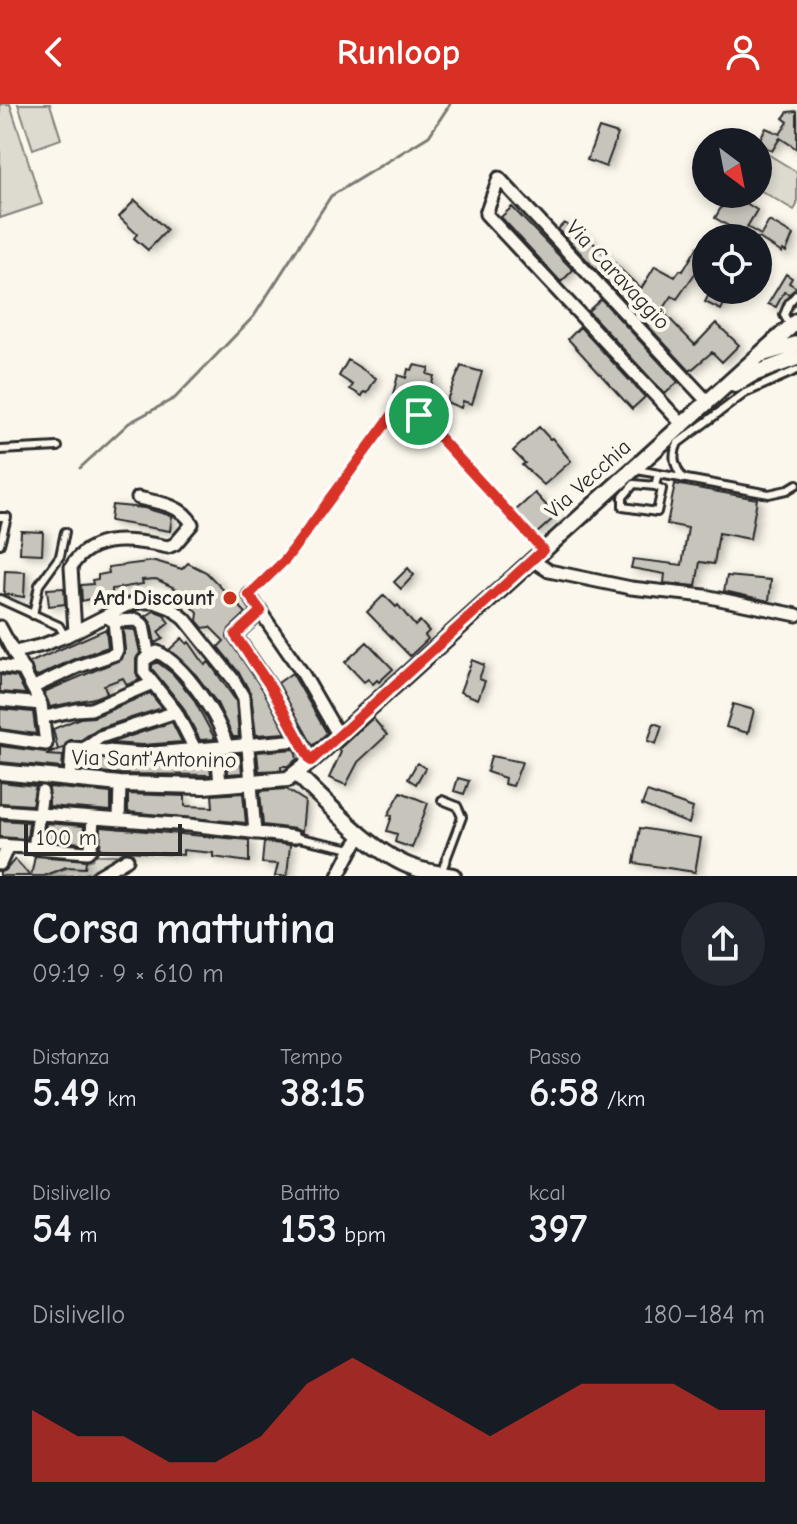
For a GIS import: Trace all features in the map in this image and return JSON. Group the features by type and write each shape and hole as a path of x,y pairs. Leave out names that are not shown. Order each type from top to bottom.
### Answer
{"street":[{"name":"Via Caravaggio","path":"682,424 486,214 499,178 707,401"},
{"name":"Via Vecchia","path":"339,736 794,324"},
{"path":"758,355 797,344"},
{"path":"707,401 751,375 797,358"},
{"path":"70,634 71,567 84,551 119,540 168,547 175,544 192,524 189,518 166,503 138,498"},
{"path":"538,555 549,571 631,588 705,596 797,615"},
{"path":"249,595 339,736 297,774 362,835 413,868 446,875"},
{"path":"15,652 43,645 110,619 125,606 155,602 171,608 185,619 233,679 244,698 255,833"},
{"path":"261,611 235,635 270,686 311,761"},
{"path":"110,619 141,623 149,657"},
{"path":"34,687 115,654 117,650 110,619"},
{"path":"0,737 46,744 41,704 1,630"},
{"path":"196,751 176,712 144,672 144,660 157,652 169,658 210,708 224,734 220,785"},
{"path":"0,666 25,670"},
{"path":"45,717 91,709 153,683"},
{"path":"0,700 41,704"},
{"path":"85,748 100,737 176,712"},
{"path":"70,779 72,748 142,754 299,740"},
{"name":"Via Sant'Antonino","path":"0,772 120,784 220,785 278,781 297,774"},
{"path":"119,821 120,784"},
{"path":"35,841 42,792"},
{"path":"0,811 294,837"},
{"path":"0,864 4,846 87,852 91,849 93,819"},
{"path":"338,876 362,835"},
{"path":"98,876 127,859"}],"lane":[{"path":"794,324 784,315 797,294"},
{"path":"683,479 673,453 678,443 745,393 797,370"},
{"path":"249,595 286,559 392,415 419,415 538,555"},
{"path":"0,450 58,447"},
{"path":"632,469 769,494 797,484"},
{"path":"655,486 658,474"},
{"path":"634,484 655,486 662,489 657,512 623,507 623,497 634,484"},
{"path":"0,517 7,517 0,544"},
{"path":"33,615 39,585 60,556 65,532"},
{"path":"0,599 70,634"},
{"path":"442,800 457,806 462,817 446,875"},
{"path":"294,837 352,849"}],"shaded area":[{"path":"0,104 10,104 42,204 0,218"},
{"path":"18,104 50,104 61,139 33,149"},
{"path":"772,157 797,172 797,205 794,210 772,197"},
{"path":"94,855 116,855 111,862 95,871 44,876 93,859"}],"building":[{"path":"797,111 797,149 780,138 772,151 772,131 780,134 788,122 783,118 788,112"},
{"path":"599,128 618,134 606,167 587,160"},
{"path":"135,200 167,230 148,250 134,238 137,234 119,217"},
{"path":"512,207 573,270 561,282 501,217"},
{"path":"721,208 757,210 749,224 725,224 715,218"},
{"path":"769,221 793,235 786,252 783,250 782,253 772,246 772,224 767,224"},
{"path":"564,223 586,236 641,289 655,266 675,277 680,270 683,271 692,256 692,278 677,299 672,296 662,311 695,345 716,323 739,345 722,362 712,352 690,371 558,229"},
{"path":"786,274 792,278 789,283 797,288 789,294 784,292 776,307 768,304 772,304 772,297"},
{"path":"601,299 678,382 665,394 588,311"},
{"path":"709,304 724,304 721,310"},
{"path":"580,327 645,397 632,409 568,339"},
{"path":"348,360 376,378 362,396 350,389 353,385 339,376"},
{"path":"414,365 429,368 427,374 434,376 426,406 393,394 398,375 406,378 408,369 412,370"},
{"path":"461,366 482,372 472,404 463,401 461,408 446,402"},
{"path":"539,427 571,461 544,485 522,465 525,463 513,451"},
{"path":"675,484 757,499 750,539 719,533 714,564 700,562 696,586 664,583 665,574 631,568 633,559 682,565 688,528 667,524"},
{"path":"535,493 556,516 536,534 515,511"},
{"path":"112,505 144,508 172,516 170,531 110,521"},
{"path":"21,531 43,532 42,554 20,553"},
{"path":"155,561 182,569 188,563 206,572 246,613 229,629 227,637 263,690 286,733 256,735 251,694 240,674 218,647 224,641 210,627 203,628 197,621 198,613 186,600 174,595 179,590 156,579 142,580 143,584 112,589 112,593 82,601 81,585 93,584 92,580 98,579 98,575 109,573 108,567"},
{"path":"408,568 414,575 401,589 394,582"},
{"path":"5,571 25,572 24,597 4,594"},
{"path":"727,576 771,580 769,601 724,591"},
{"path":"64,588 65,604 49,606 47,589"},
{"path":"384,595 396,607 398,605 415,626 420,621 429,631 425,635 428,639 410,656 367,612"},
{"path":"154,611 163,614 169,623 158,632 163,639 155,643 151,623 146,616"},
{"path":"106,629 108,647 36,677 29,663"},
{"path":"123,629 135,630 140,653 136,659 139,680 127,685 123,678 104,685 107,693 50,707 44,692 122,659 125,650"},
{"path":"182,638 187,644 189,642 205,665 209,662 236,701 239,737 233,737 217,703 196,675 169,650"},
{"path":"367,642 393,669 373,684 368,679 364,682 345,662"},
{"path":"472,660 484,665 479,679 485,681 478,699 460,692"},
{"path":"157,662 173,674 193,698 215,739 200,740 183,707 152,669"},
{"path":"292,673 327,733 313,746 278,683"},
{"path":"0,675 17,677 26,694 0,692"},
{"path":"150,693 162,708 97,729 81,740 69,740 63,748 46,755 63,756 62,768 0,762 0,746 45,752 58,750 53,729 80,718 94,717"},
{"path":"733,704 754,710 748,733 726,727"},
{"path":"0,709 33,712 36,734 0,729"},
{"path":"373,718 387,735 358,762 346,785 329,778 341,752 339,749"},
{"path":"172,722 182,742 142,745 110,743"},
{"path":"654,723 662,726 656,744 648,741"},
{"path":"295,749 297,759 288,766 281,766 281,770 259,771 257,752"},
{"path":"240,754 242,773 228,774 226,755"},
{"path":"491,756 522,762 513,786 504,784 505,778 487,772"},
{"path":"80,757 142,762 209,757 211,775 121,774 79,770"},
{"path":"417,763 425,768 416,784 408,779"},
{"path":"458,778 469,781 464,794 454,791"},
{"path":"0,782 36,786 32,805 0,803"},
{"path":"49,787 111,793 111,811 49,806"},
{"path":"286,789 305,801 302,832 263,825 260,791"},
{"path":"401,792 428,803 412,848 395,842 397,834 387,831 392,816 388,815"},
{"path":"647,792 693,808 689,824 642,805"},
{"path":"243,793 246,823 128,812 128,794 185,796 185,806 213,807 212,795"},
{"path":"0,820 29,822 27,839 0,837"},
{"path":"46,823 84,826 83,843 44,840"},
{"path":"101,827 249,840 249,862 213,857 213,853 183,850 183,855 100,849"},
{"path":"640,828 701,838 695,872 634,863"},
{"path":"264,842 290,845 287,876 275,876 278,864 262,863"},
{"path":"35,856 86,860 85,868 66,867 44,876 31,876"},
{"path":"15,859 30,876 0,876 0,872 6,870"}],"waterway":[{"path":"80,468 129,423 175,398 254,316 331,196 429,136 450,104"}],"place":[{"name":"Ard Discount","path":"230,598"}],"route":[{"path":"392,415 419,415 543,550 311,761 270,686 235,635 261,611 249,595 286,559 392,415"}]}
